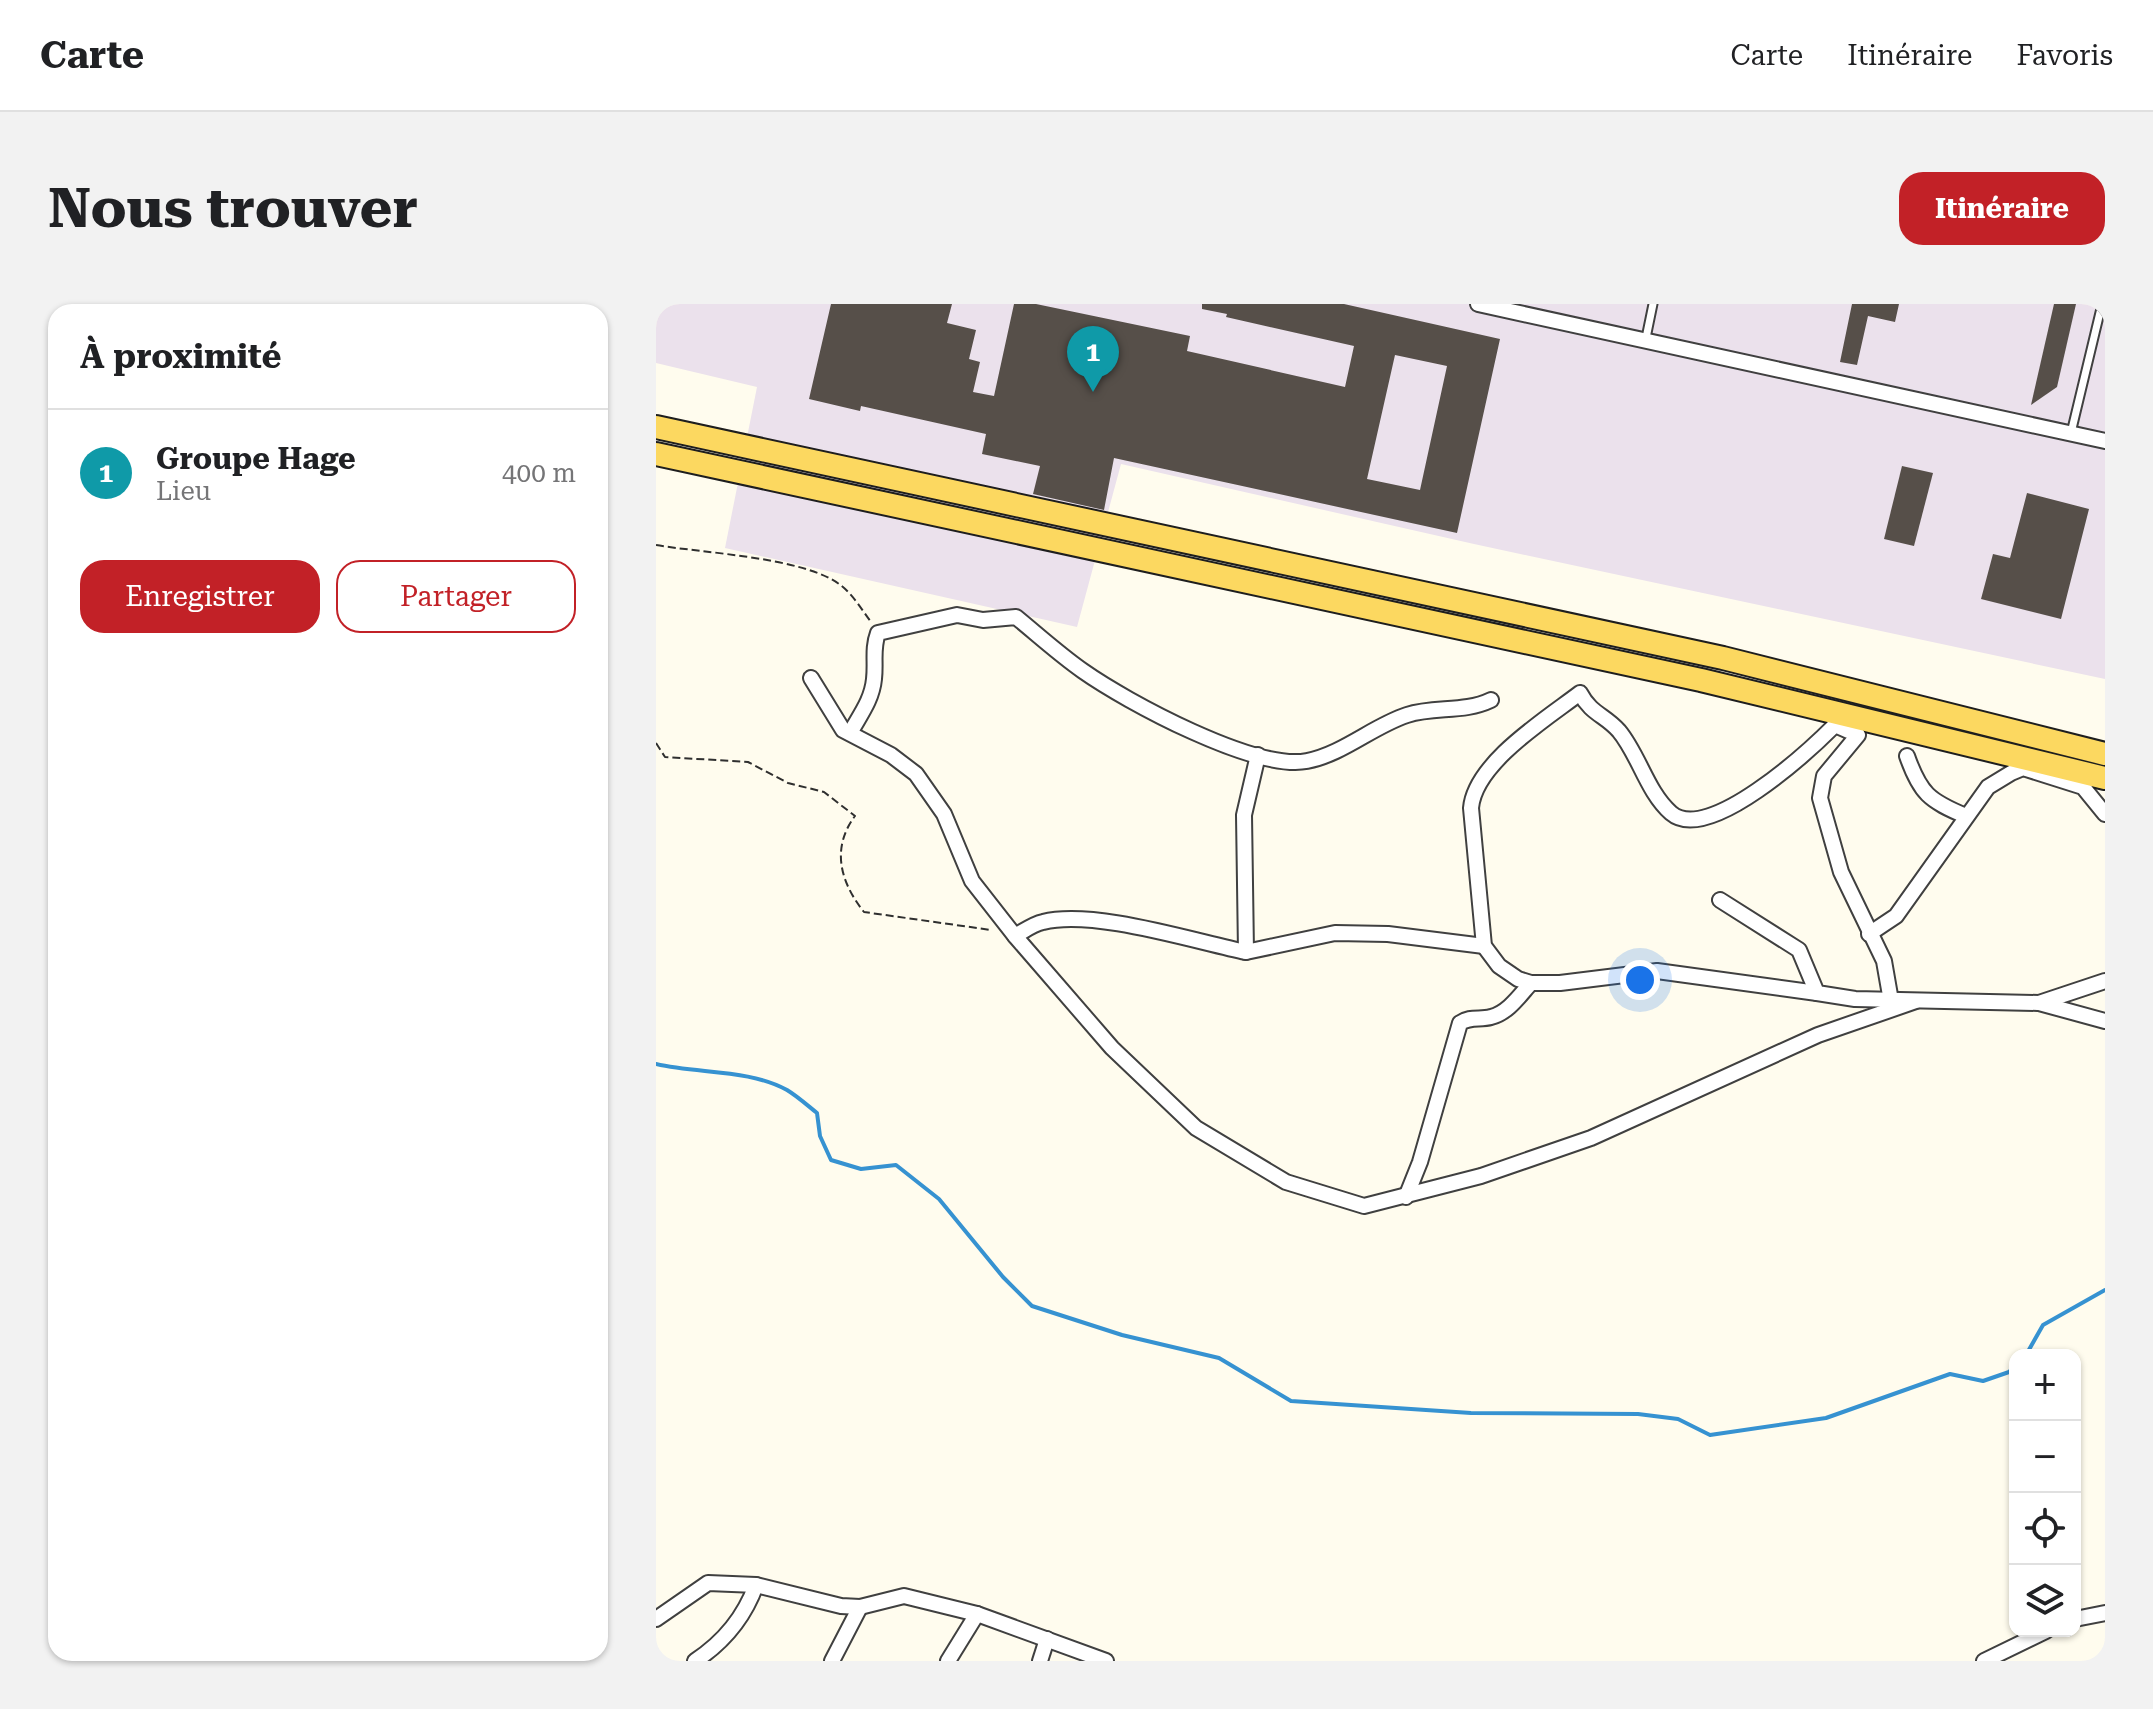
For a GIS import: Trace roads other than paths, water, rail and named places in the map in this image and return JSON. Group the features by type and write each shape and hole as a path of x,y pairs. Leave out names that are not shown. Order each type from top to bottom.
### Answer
{"main road":[{"path":"656,427 1723,658 2105,754"},
{"path":"656,454 1701,680 2105,778"}],"street":[{"path":"1478,304 1646,338 2105,441"},
{"path":"850,733 870,700 875,678 874,644 878,633 957,615 983,620 1016,617 1084,672 1205,736 1285,763 1310,760 1408,714 1474,708 1491,700"},
{"path":"811,678 843,730 891,755 916,774 944,814 972,881 1112,1048 1196,1128 1286,1182 1327,1197 1364,1206 1481,1176 1591,1138 1818,1035 1916,1001"},
{"path":"1891,1001 1889,974 1841,872 1820,798 1824,776 1858,735 1835,725 1808,752 1744,802 1697,818 1681,819 1670,813 1618,730 1589,709 1580,693 1518,742 1475,786 1471,808 1484,946 1499,966 1531,983 1657,971 1891,1001 2039,1003 2105,1021"},
{"path":"1246,952 1244,815 1258,755"},
{"path":"1907,756 1916,780 1928,797 1966,816"},
{"path":"1869,934 1896,916 1988,787 2023,768 2083,787 2105,814"},
{"path":"1720,900 1799,950 1817,993"},
{"path":"1015,936 1042,922 1084,920 1113,922 1246,952 1335,933 1388,934 1484,946"},
{"path":"2039,1003 2105,981"},
{"path":"1406,1197 1420,1162 1460,1023 1466,1019 1495,1016 1514,1002 1531,983"},
{"path":"656,1619 708,1583 756,1585 824,1604 860,1607 904,1596 977,1614 1106,1661"},
{"path":"703,1659 747,1610 756,1585"},
{"path":"832,1661 860,1607"},
{"path":"2081,1618 2105,1613"},
{"path":"948,1661 977,1614"},
{"path":"1984,1661 2034,1637"},
{"path":"1040,1661 1047,1639"}],"lane":[{"path":"1646,338 1653,304"},
{"path":"2071,433 2102,304"}],"waterway":[{"path":"656,1064 756,1078 787,1090 817,1113 820,1136 831,1160 861,1169 896,1165 939,1199 1003,1277 1032,1306 1122,1335 1219,1358 1291,1401 1471,1413 1638,1414 1678,1419 1710,1435 1826,1418 1950,1374 1983,1381 2009,1372"},
{"path":"2029,1349 2043,1325 2105,1290"}],"place":[{"name":"Groupe Hage","path":"1093,392"}]}
